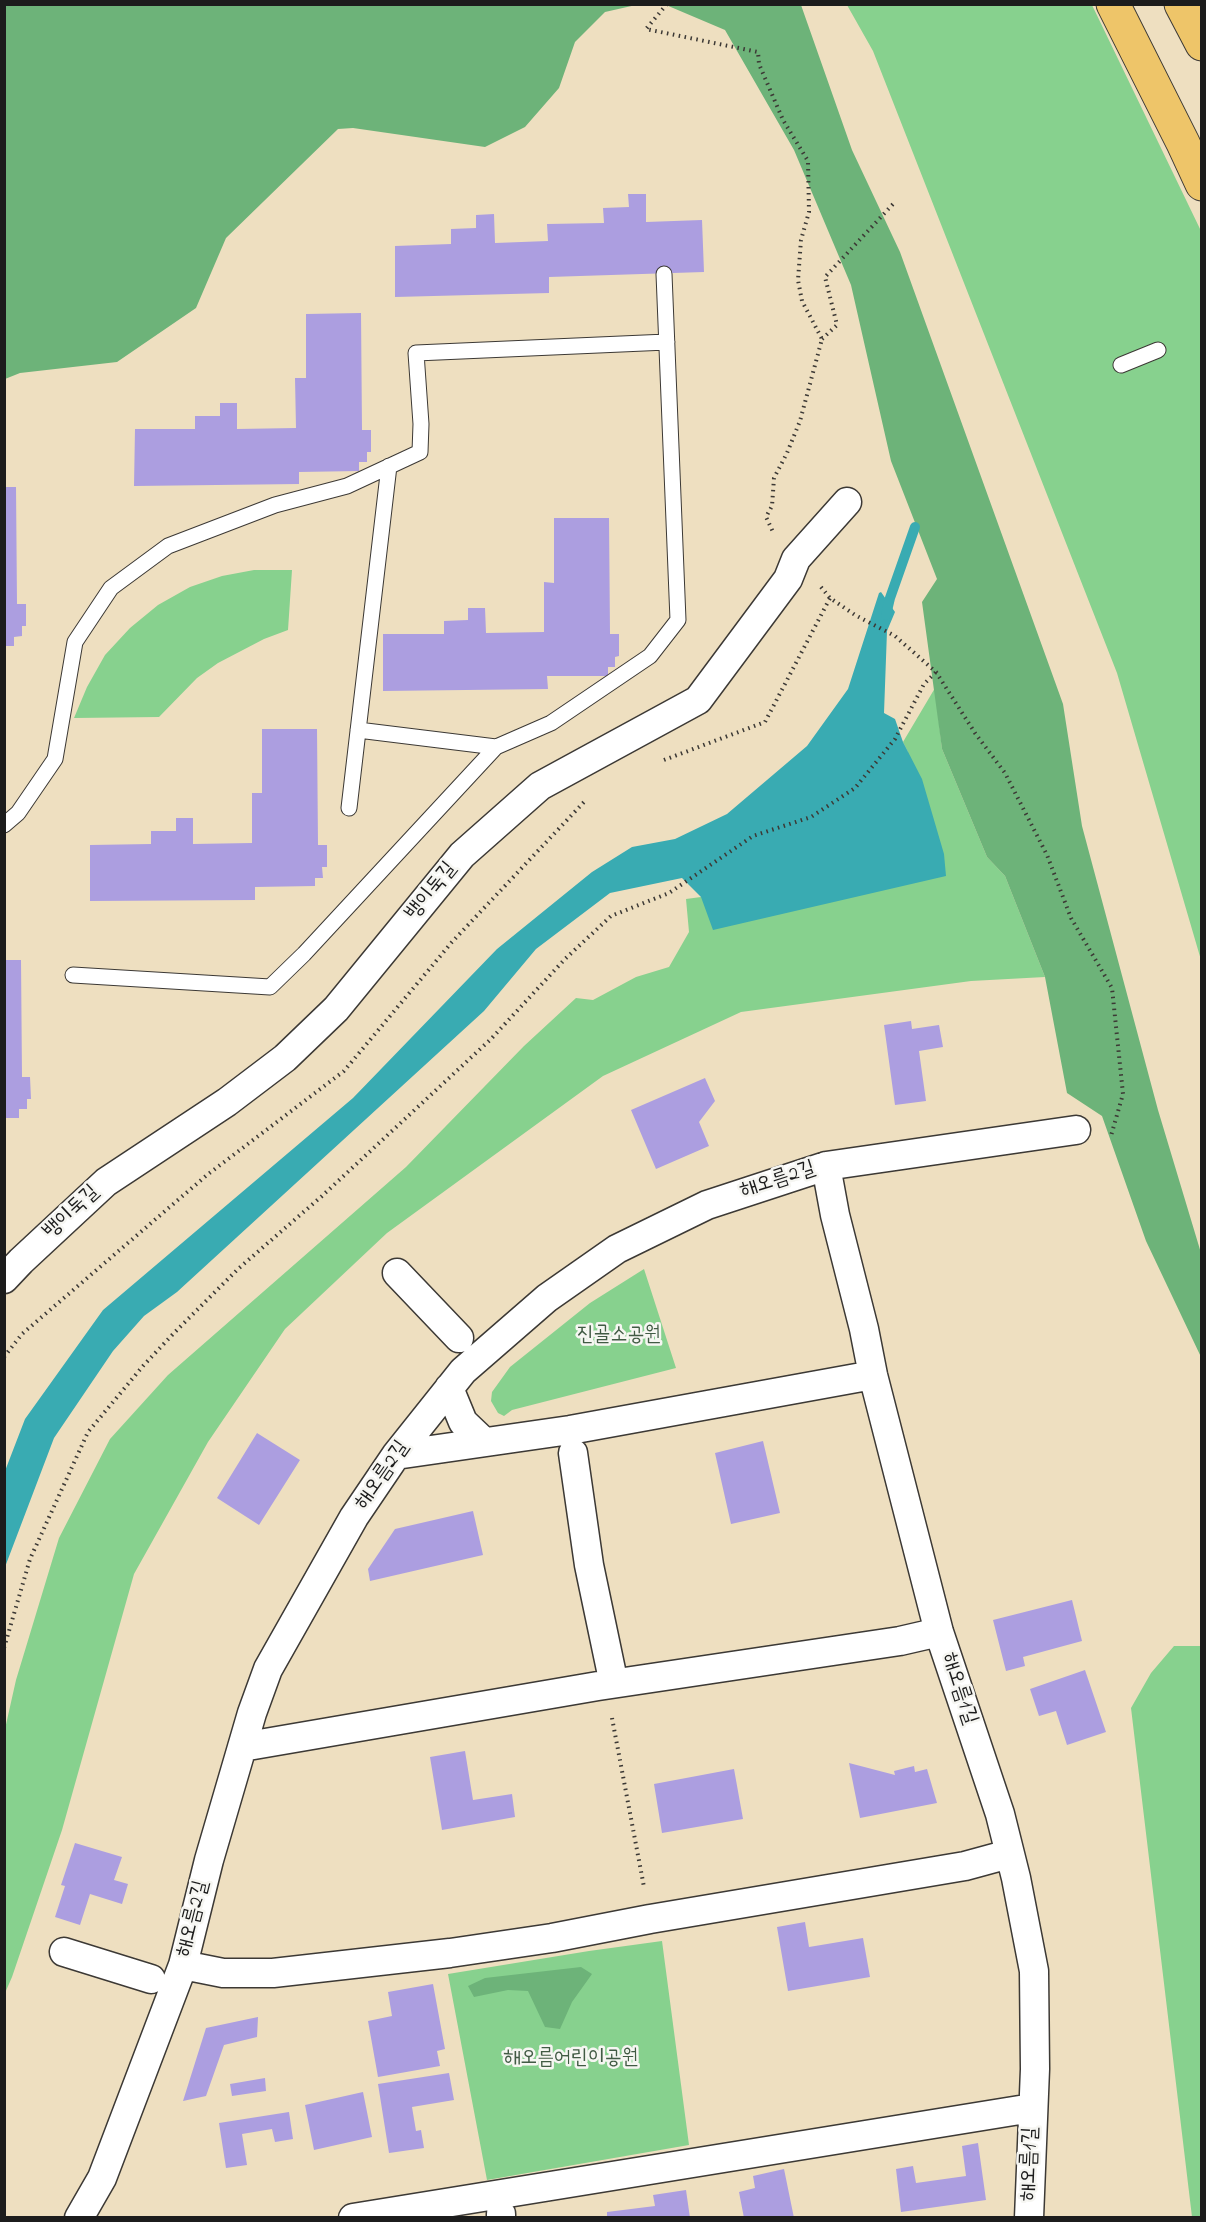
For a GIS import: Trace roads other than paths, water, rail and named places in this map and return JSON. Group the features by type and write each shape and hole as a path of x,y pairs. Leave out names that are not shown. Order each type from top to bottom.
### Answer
{"highway":[{"path":"1113,4 1202,184"},
{"path":"1181,4 1202,44"}],"street":[{"name":"뱅이둑길","path":"4,1279 106,1182 227,1102 285,1058 336,1010 462,855 540,786 698,700 788,579 796,559 847,502"},
{"name":"해오름2길","path":"79,2217 102,2178 183,1965 209,1860 242,1747 268,1669 354,1517 396,1455 463,1371 547,1298 617,1249 707,1205 826,1166 1076,1130"},
{"name":"해오름1길","path":"826,1166 835,1215 864,1329 873,1375 939,1632 1000,1814 1034,1971 1035,2069 1029,2217"},
{"path":"397,1273 459,1338"},
{"path":"396,1455 570,1430 873,1375"},
{"path":"449,1388 463,1422 483,1442"},
{"path":"573,1453 589,1565 611,1670"},
{"path":"242,1747 598,1686 900,1641 939,1632"},
{"path":"183,1965 224,1973 273,1973 450,1953 552,1938 650,1919 965,1866 1009,1854"},
{"path":"64,1952 151,1979"},
{"path":"353,2217 1032,2108"}],"lane":[{"path":"73,975 270,987 304,954 496,747 550,723 650,656 678,620 664,274"},
{"path":"4,825 18,813 55,759 75,642 111,588 168,546 275,505 347,486 420,452 422,424 416,353 667,342"},
{"path":"1121,365 1158,350"},
{"path":"350,808 389,466"},
{"path":"358,730 496,747"}],"water":[{"path":"881,592 895,612 887,631 884,713 895,719 903,742 922,779 944,854 946,876 713,930 701,897 682,878 610,893 536,949 484,1011 177,1292 144,1316 113,1351 54,1438 5,1567 5,1471 25,1419 103,1310 353,1098 497,949 592,872 632,847 675,839 727,814 807,746 848,689"}],"waterway":[{"path":"886,615 915,527"}],"park label":[{"name":"진골소공원","path":"619,1337"},
{"name":"해오름어린이공원","path":"571,2060"}]}
